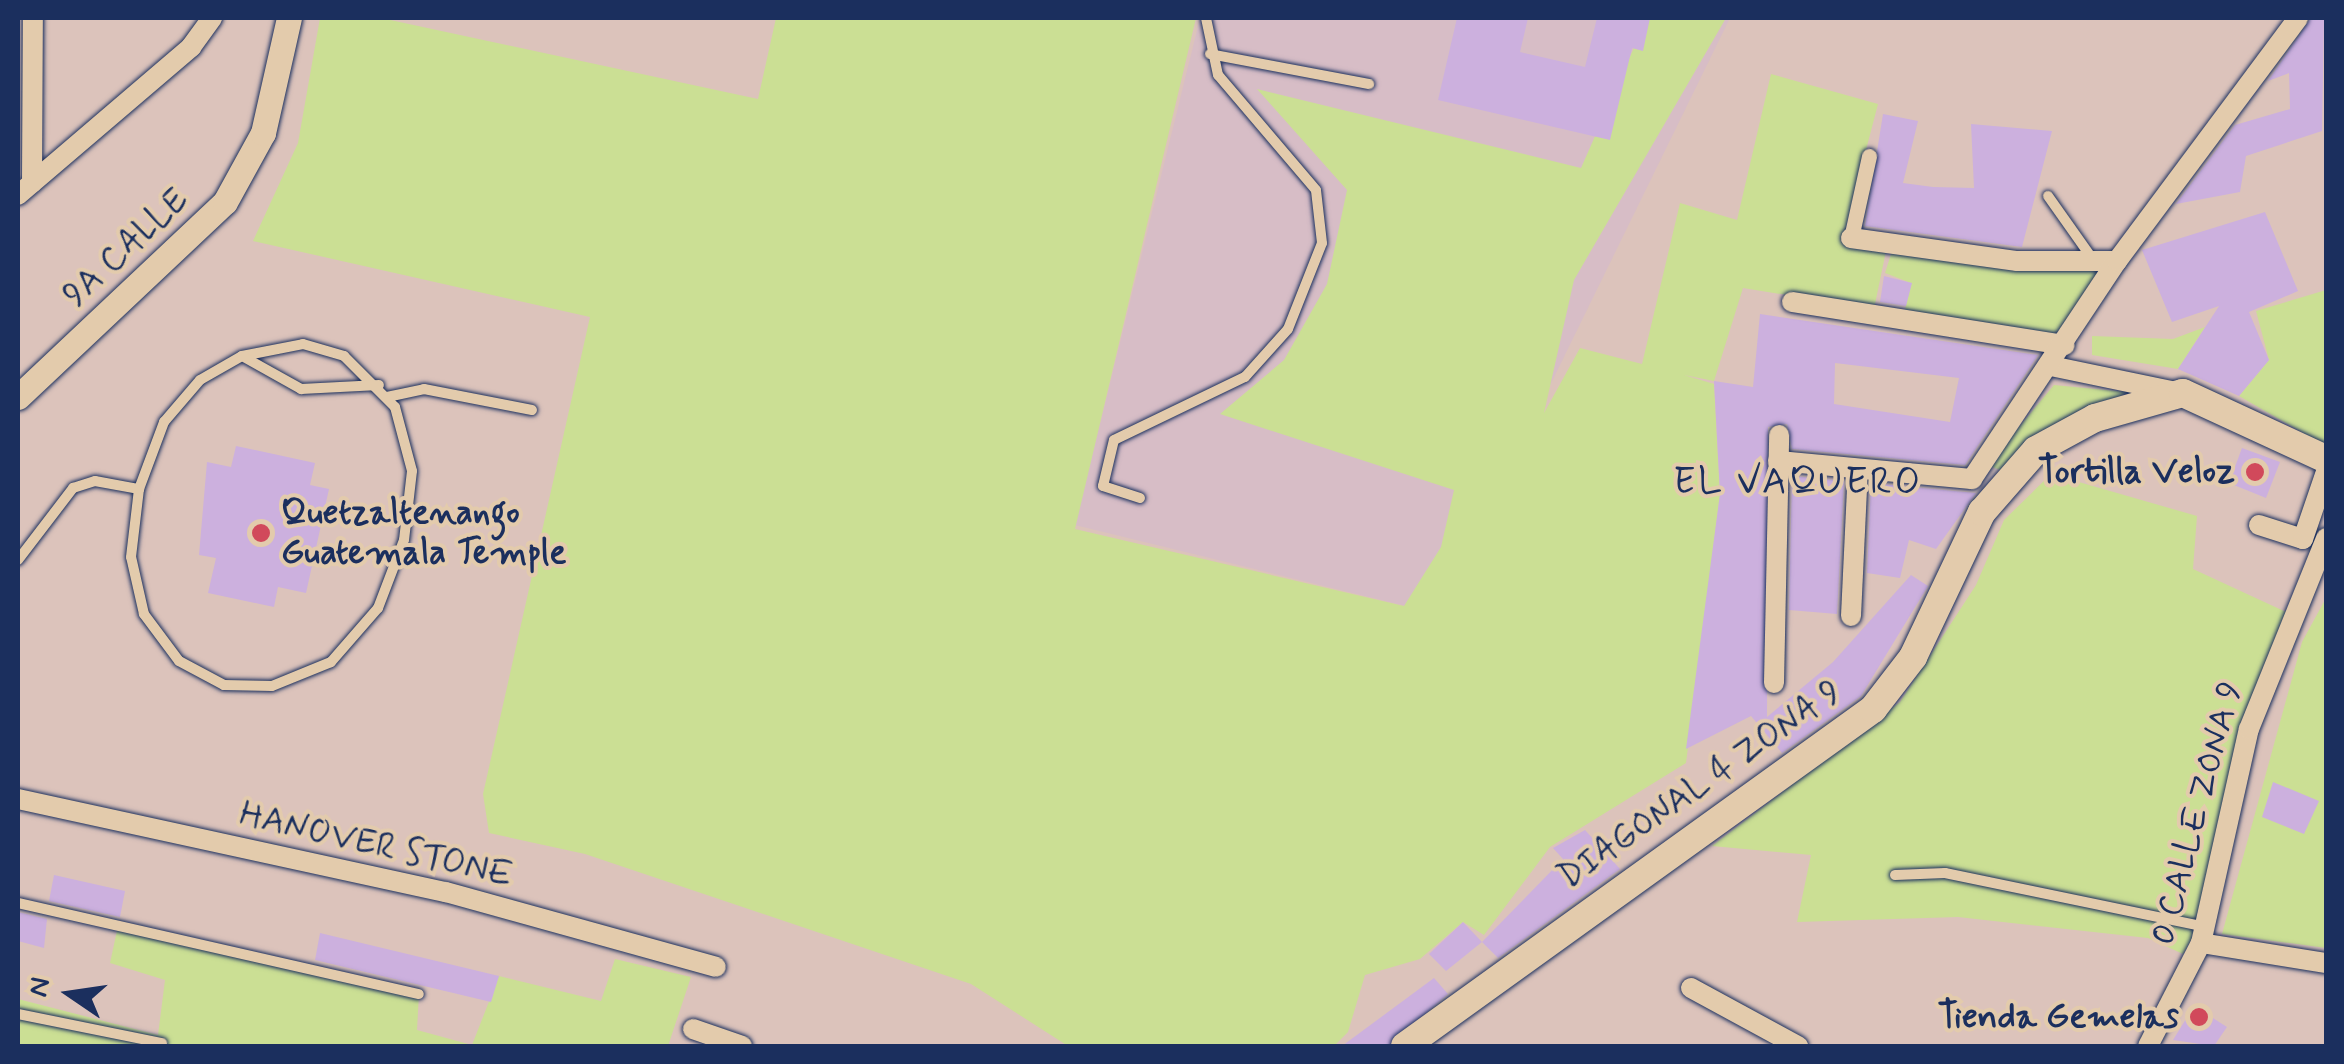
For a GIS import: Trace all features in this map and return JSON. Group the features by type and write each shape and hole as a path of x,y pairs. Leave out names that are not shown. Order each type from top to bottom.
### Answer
{"main road":[{"path":"2182,393 2326,459"},
{"name":"DIAGONAL 4 ZONA 9","path":"1405,1046 1873,709 1913,657 1982,512 2036,450 2095,418 2182,393"}],"street":[{"path":"25,190 32,18"},
{"path":"25,190 191,47 212,18"},
{"name":"9A CALLE","path":"18,397 225,202 263,133 289,18"},
{"path":"1778,460 1972,479 2065,346 2117,262 2298,18"},
{"path":"1869,156 1851,238 2017,261 2117,262"},
{"path":"1792,302 2065,346"},
{"path":"2051,366 2182,393"},
{"path":"1774,683 1779,435"},
{"path":"1851,616 1858,470"},
{"path":"2259,525 2304,539 2326,472"},
{"name":"0 CALLE ZONA 9","path":"2148,1046 2203,935 2249,729 2326,538"},
{"name":"HANOVER STONE","path":"18,799 446,892 716,968"},
{"path":"2203,935 2326,963"},
{"path":"1691,988 1798,1046"},
{"path":"693,1030 742,1046"}],"lane":[{"path":"1140,498 1103,486 1114,440 1245,377 1288,330 1322,243 1316,190 1210,54 1206,18"},
{"path":"1210,54 1369,84"},
{"path":"2048,196 2094,261"},
{"path":"316,346 379,385 388,397 412,472 391,582 356,638 302,678 224,685 159,640 131,557 139,489 180,399 242,356 316,346"},
{"path":"242,356 301,390 379,385"},
{"path":"388,397 424,389 532,410"},
{"path":"18,560 73,488 95,481 139,489"},
{"path":"1895,876 1945,873 2203,935"},
{"path":"18,903 419,994"},
{"path":"18,1014 162,1043"}],"shaded area":[{"path":"1200,18 1730,18 1438,614 1075,525"}],"green space":[{"path":"320,18 381,18 758,99 776,18 1196,18 1075,529 1404,606 1441,547 1454,490 1220,414 1284,360 1327,284 1347,190 1257,89 1581,168 1647,18 1726,18 1574,280 1544,413 1580,348 1642,364 1680,203 1737,220 1771,74 1878,104 1842,242 1886,251 1874,309 1743,288 1714,381 1684,375 1714,384 1720,494 1686,763 1550,847 1484,935 1463,922 1420,959 1365,975 1348,1032 1334,1046 1068,1046 971,984 585,854 489,833 483,794 590,317 253,241 298,143"},
{"path":"1892,251 2106,267 2062,339 1904,314 1911,283 1885,273"},
{"path":"2326,290 2326,446 2239,396 2269,360 2256,311"},
{"path":"2205,327 2178,369 2092,355 2092,336 2173,339"},
{"name":"EL VAQUERO","path":"2054,385 2127,392 2003,471 1987,465"},
{"path":"2051,474 2197,516 2193,569 2286,612 2203,920 2183,954 2148,938 1958,917 1797,922 1811,855 1712,846 1900,702 1976,585 2004,520"},
{"path":"2326,598 2326,948 2222,934 2302,642"},
{"path":"118,926 419,994 417,1030 472,1045 499,976 601,1001 615,959 691,977 668,1046 18,1046 18,999 158,1035 165,980 110,963"}],"building":[{"path":"1457,18 1528,18 1520,52 1585,67 1597,18 1650,18 1643,51 1632,48 1610,140 1438,100"},
{"path":"2311,18 2324,18 2322,131 2246,156 2240,192 2176,204 2235,125 2290,109 2289,73 2268,81"},
{"path":"1883,114 1918,121 1903,183 1933,187 1974,188 1971,124 2052,131 2022,247 1865,226"},
{"path":"2265,212 2298,291 2249,312 2269,360 2239,396 2178,369 2219,306 2172,322 2142,250"},
{"path":"1884,276 1912,283 1906,306 1880,302"},
{"path":"1760,314 2038,355 1965,465 1792,449 1787,424 1768,427 1767,717 1833,662 1911,575 1928,586 1861,696 1782,753 1751,716 1686,749 1720,494 1714,381 1753,387","holes":["1835,363 1959,378 1950,422 1834,404"]},
{"name":"Quetzaltenango Guatemala Temple","path":"236,446 315,463 310,485 329,489 306,593 278,587 274,607 208,593 216,558 199,555 207,462 231,467"},
{"name":"Tortilla Veloz","path":"2242,448 2280,462 2266,498 2229,483"},
{"path":"1792,476 1844,481 1837,614 1789,610"},
{"path":"1871,483 1976,493 1936,549 1909,540 1900,578 1867,573"},
{"path":"2273,782 2319,801 2304,834 2262,817"},
{"path":"1585,830 1620,869 1498,958 1482,942 1563,859 1553,848"},
{"path":"54,875 125,891 120,917 49,901"},
{"path":"18,912 47,919 44,948 18,941"},
{"path":"1463,922 1482,942 1446,971 1429,954"},
{"path":"320,933 499,976 491,1002 315,960"},
{"path":"1434,978 1448,994 1388,1046 1342,1046"},
{"name":"Tienda Gemelas","path":"2194,1006 2227,1027 2214,1046 2173,1040"}],"place":[{"name":"Tortilla Veloz","path":"2255,472"},
{"name":"Quetzaltenango Guatemala Temple","path":"261,533"},
{"name":"Tienda Gemelas","path":"2199,1017"}],"district":[{"name":"EL VAQUERO","path":"1798,483"}]}
